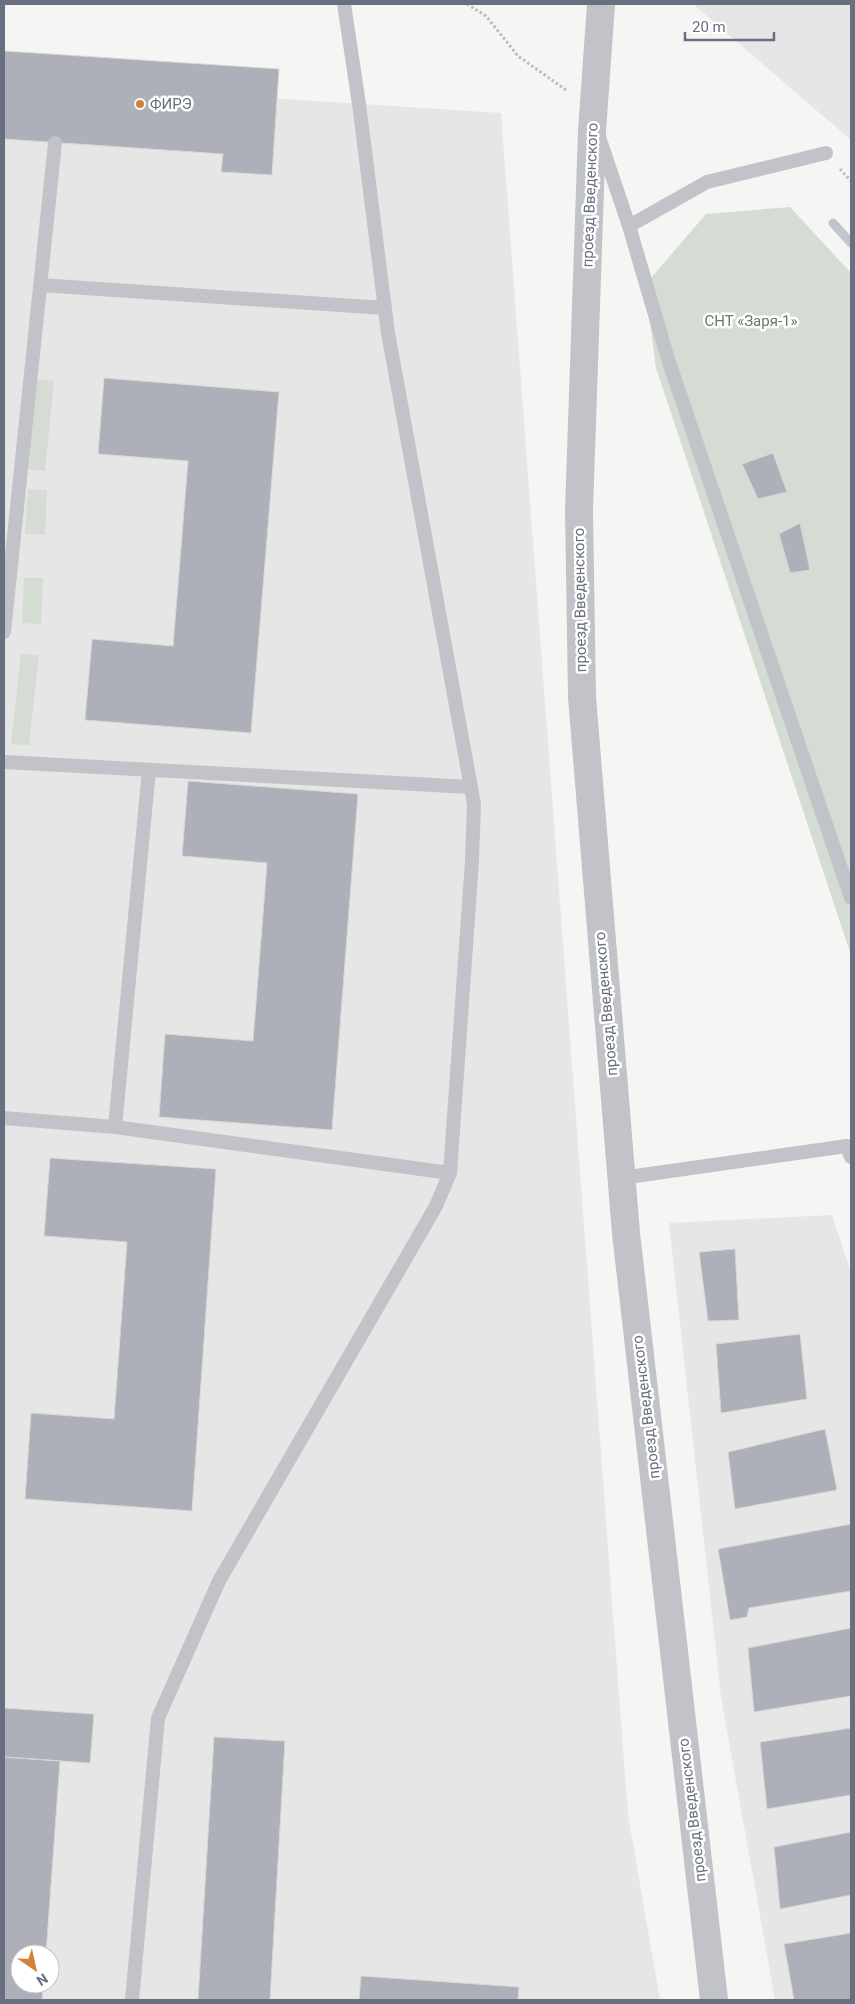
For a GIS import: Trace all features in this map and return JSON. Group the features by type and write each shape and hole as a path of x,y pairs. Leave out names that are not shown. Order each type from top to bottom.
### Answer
{"street":[{"name":"проезд Введенского","path":"601,4 593,120 579,510 582,697 622,1178 714,2000"}],"lane":[{"path":"132,2000 158,1718 219,1582 436,1206 450,1173 472,861 474,804 385,308 344,4"},
{"path":"593,120 629,226 668,359 851,898"},
{"path":"4,632 55,142"},
{"path":"629,226 707,182 826,153"},
{"path":"40,285 385,308"},
{"path":"4,762 471,787"},
{"path":"115,1127 149,770"},
{"path":"4,1118 115,1127 450,1173"},
{"path":"622,1178 846,1146 851,1157"}],"path":[{"path":"468,4 486,16 518,56 563,87 593,120"}],"shaded area":[{"path":"693,4 851,4 851,140"},
{"path":"4,81 501,113 628,1815 660,2000 4,2000"},
{"path":"832,1215 851,1272 851,2000 775,2000 721,1697 669,1223"}],"green space":[{"name":"СНТ «Заря-1»","path":"790,207 851,273 851,955 656,368 645,285 706,214"},
{"path":"36,379 54,381 45,471 27,469"},
{"path":"28,489 47,490 45,535 25,534"},
{"path":"24,578 43,578 41,624 22,623"},
{"path":"21,654 39,655 29,745 11,744"}],"building":[{"name":"ФИРЭ","path":"4,51 279,69 272,175 221,172 223,154 4,139"},
{"path":"104,378 279,392 251,733 85,720 92,639 173,646 188,461 98,454"},
{"path":"773,453 787,492 758,499 742,464"},
{"path":"800,523 810,570 790,573 779,534"},
{"path":"188,781 358,794 332,1130 159,1117 165,1034 253,1041 267,863 182,856"},
{"path":"50,1158 216,1169 192,1511 25,1499 31,1413 114,1419 127,1242 44,1236"},
{"path":"735,1249 739,1320 708,1321 699,1252"},
{"path":"800,1334 807,1399 721,1413 716,1344"},
{"path":"825,1429 837,1490 735,1509 728,1452"},
{"path":"851,1524 851,1591 749,1608 747,1617 730,1620 718,1549"},
{"path":"851,1628 851,1696 754,1712 748,1648"},
{"path":"4,1708 94,1714 90,1763 4,1757"},
{"path":"851,1728 851,1795 767,1809 760,1742"},
{"path":"214,1737 285,1741 270,2000 198,2000"},
{"path":"4,1757 60,1761 47,1944 10,1944 10,1994 42,1994 42,2000 4,2000"},
{"path":"851,1832 851,1895 780,1909 774,1847"},
{"path":"851,1933 851,2000 794,2000 784,1944"},
{"path":"361,1976 519,1987 518,2000 359,2000"}],"waterway":[{"path":"833,223 851,243"}],"place":[{"name":"ФИРЭ","path":"140,104"}]}
